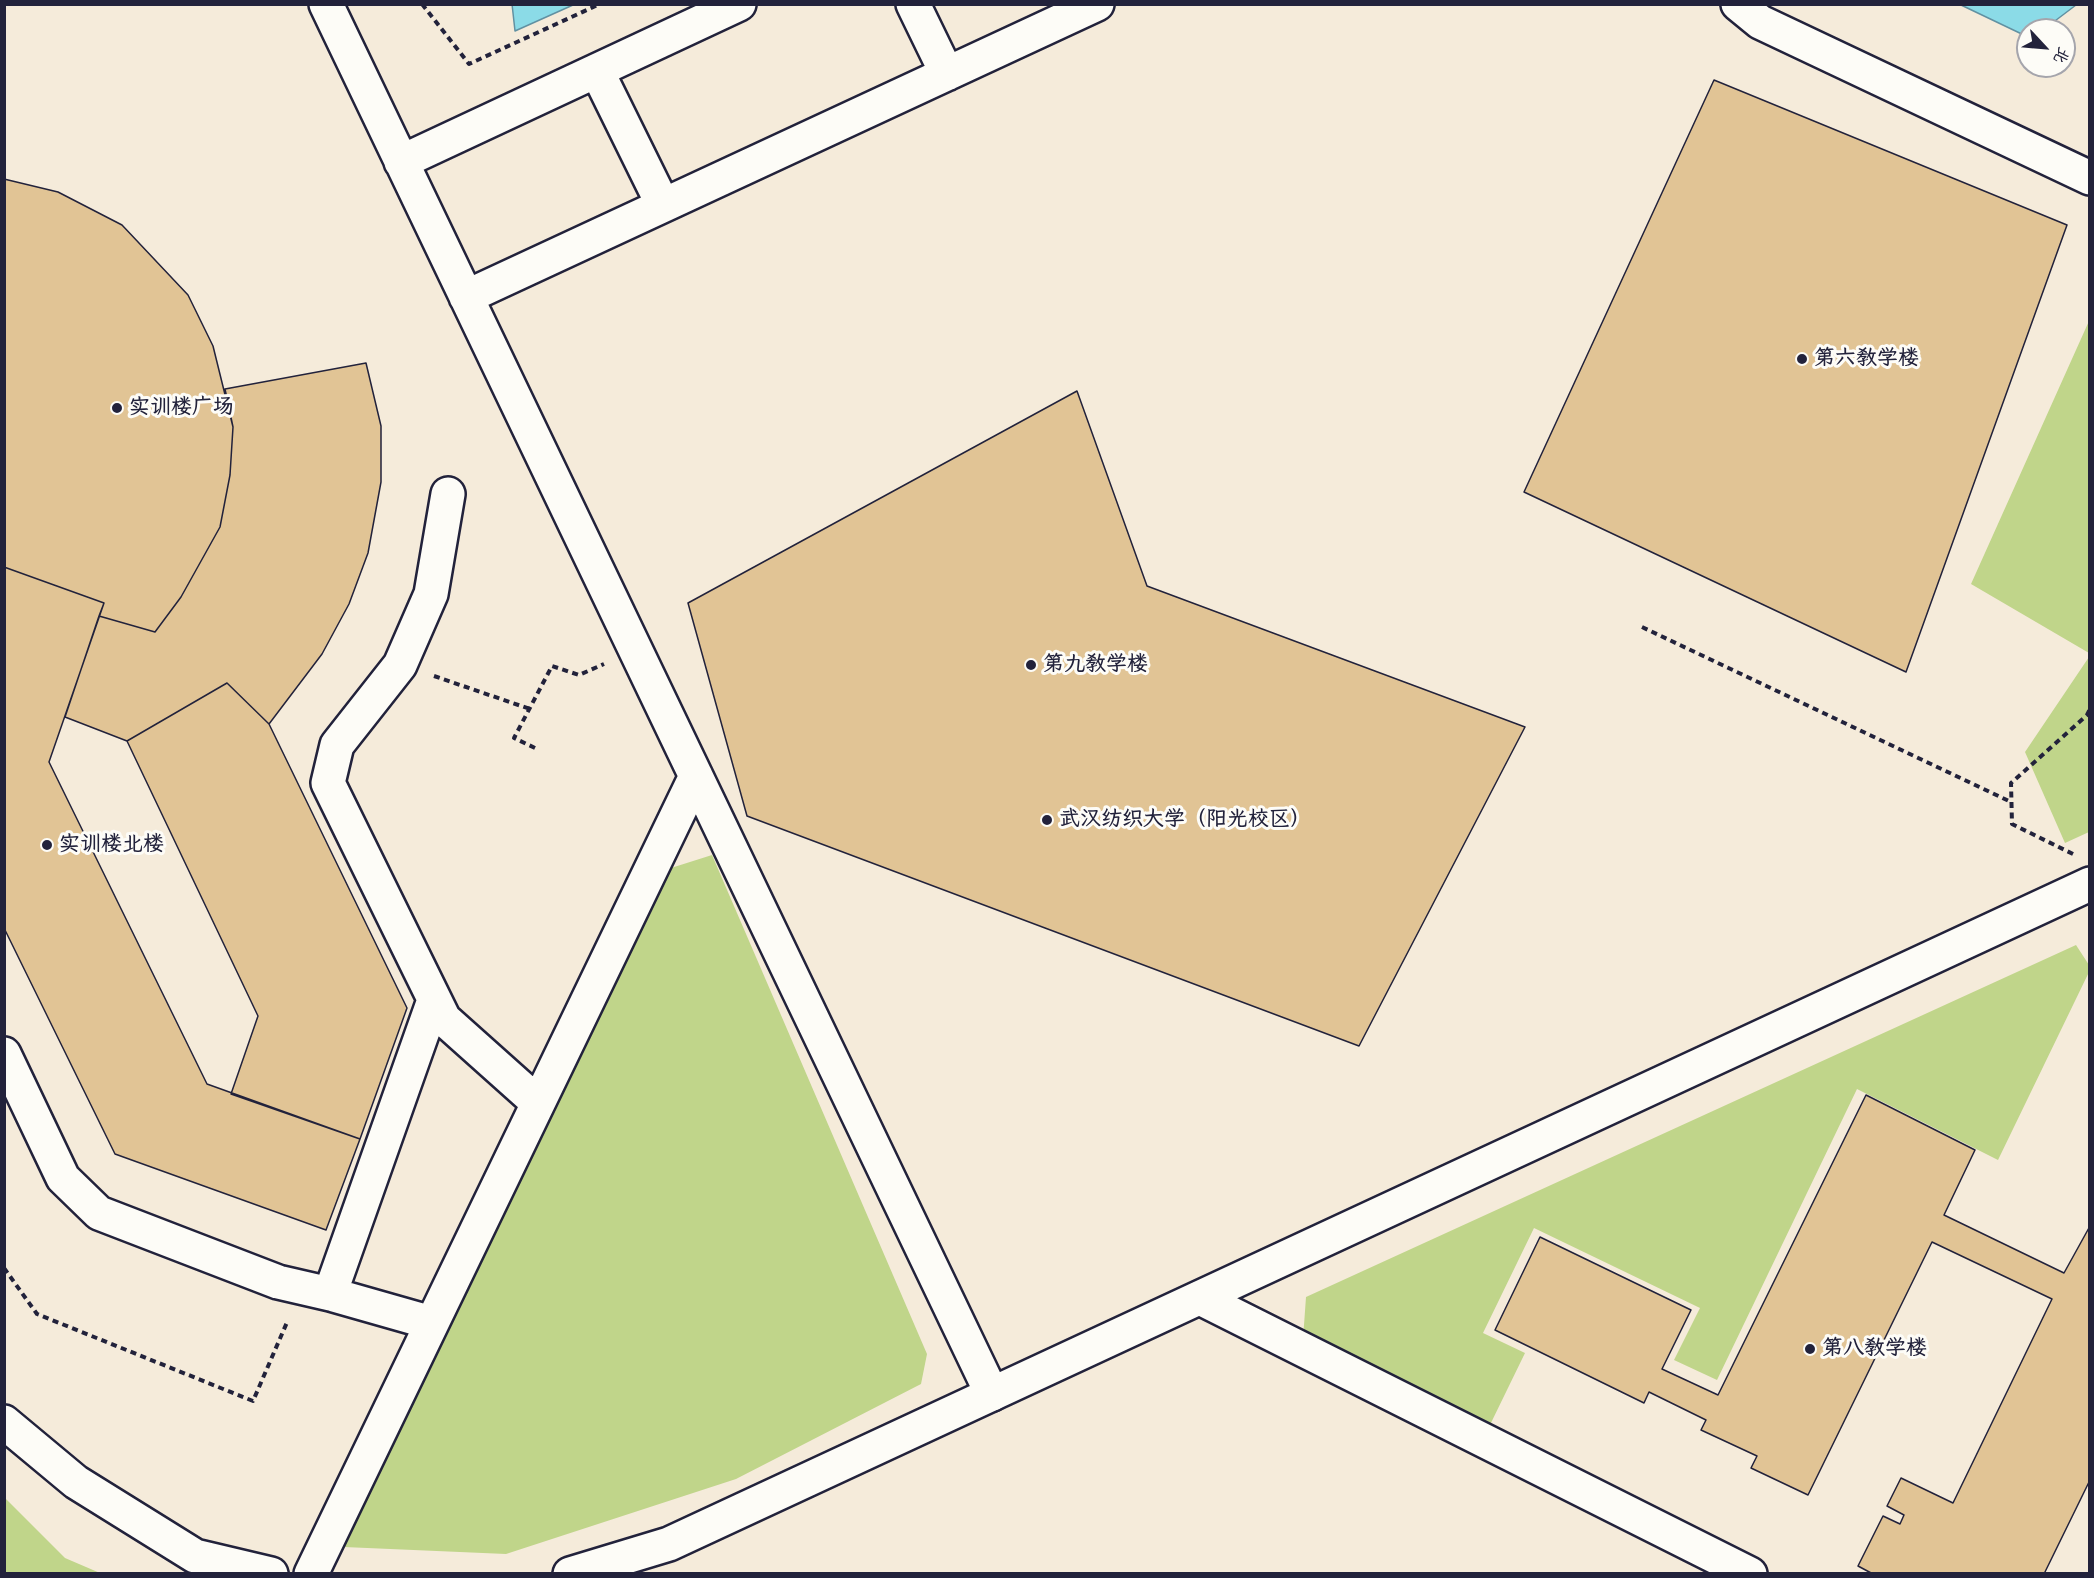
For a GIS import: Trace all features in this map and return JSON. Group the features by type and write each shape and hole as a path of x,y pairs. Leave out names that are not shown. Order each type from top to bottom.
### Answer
{"street":[{"path":"326,4 992,1394"},
{"path":"401,162 739,4"},
{"path":"913,4 947,74"},
{"path":"466,297 1097,4"},
{"path":"1738,4 1760,22 2090,178"},
{"path":"597,71 663,205"},
{"path":"448,494 431,594 400,665 337,745 328,783 444,1019 538,1103"},
{"path":"311,1574 696,776"},
{"path":"570,1574 669,1544 1200,1298 2085,871"},
{"path":"316,1291 434,1000"},
{"path":"4,1054 63,1178 99,1213 278,1282 432,1323"},
{"path":"1200,1298 1750,1574"},
{"path":"4,1422 76,1482 195,1556 271,1574"}],"path":[{"path":"422,4 469,64 600,4"},
{"path":"1642,627 2012,802"},
{"path":"535,748 514,738 552,666 579,675 635,650"},
{"path":"400,665 530,709"},
{"path":"2085,871 2012,824 2011,783 2087,715 2090,709"},
{"path":"4,1268 37,1314 253,1401 316,1291"}],"shaded area":[{"name":"武汉纺织大学（阳光校区）","path":"5,5 2089,5 2089,1573 5,1573"}],"green space":[{"path":"2089,321 2090,653 1971,584"},
{"path":"2089,657 2089,832 2065,843 2025,752"},
{"path":"712,855 927,1354 921,1384 736,1479 506,1554 344,1547 671,868"},
{"path":"2076,945 2089,965 2089,972 1998,1160 1857,1089 1717,1380 1674,1360 1700,1308 1534,1228 1483,1333 1525,1353 1488,1429 1303,1339 1306,1297"},
{"path":"5,1498 65,1558 100,1573 5,1573"}],"water":[{"path":"512,4 573,4 573,5 515,31"},
{"path":"1961,5 2076,5 2059,18 2016,18 2016,31"}],"building":[{"name":"第六教学楼","path":"1714,80 2067,225 1906,672 1524,492"},
{"name":"实训楼广场","path":"4,179 58,192 122,225 188,295 213,346 233,427 230,475 220,527 181,597 155,632 99,616 104,603 4,567"},
{"path":"366,363 381,426 381,482 368,553 349,604 322,654 269,724 227,683 127,741 65,717 99,616 155,632 181,597 220,527 230,475 233,427 225,389"},
{"name":"第九教学楼","path":"1077,391 1147,586 1525,727 1359,1046 747,816 688,603"},
{"name":"实训楼北楼","path":"4,567 104,603 49,762 207,1084 360,1139 326,1230 115,1154 4,928"},
{"path":"227,683 269,724 407,1008 360,1139 231,1094 258,1016 127,741"},
{"name":"第八教学楼","path":"1866,1095 1975,1150 1944,1215 2064,1273 2090,1226 2090,1480 2044,1574 1873,1574 1858,1566 1883,1516 1900,1524 1904,1515 1887,1506 1901,1478 1953,1503 2052,1299 1932,1242 1808,1495 1751,1468 1757,1456 1701,1430 1706,1420 1649,1392 1644,1403 1495,1330 1540,1237 1691,1310 1662,1369 1718,1395"}],"place":[{"name":"第六教学楼","path":"1802,359"},
{"name":"实训楼广场","path":"117,408"},
{"name":"第九教学楼","path":"1031,665"},
{"name":"武汉纺织大学（阳光校区）","path":"1047,820"},
{"name":"实训楼北楼","path":"47,845"},
{"name":"第八教学楼","path":"1810,1349"}]}
